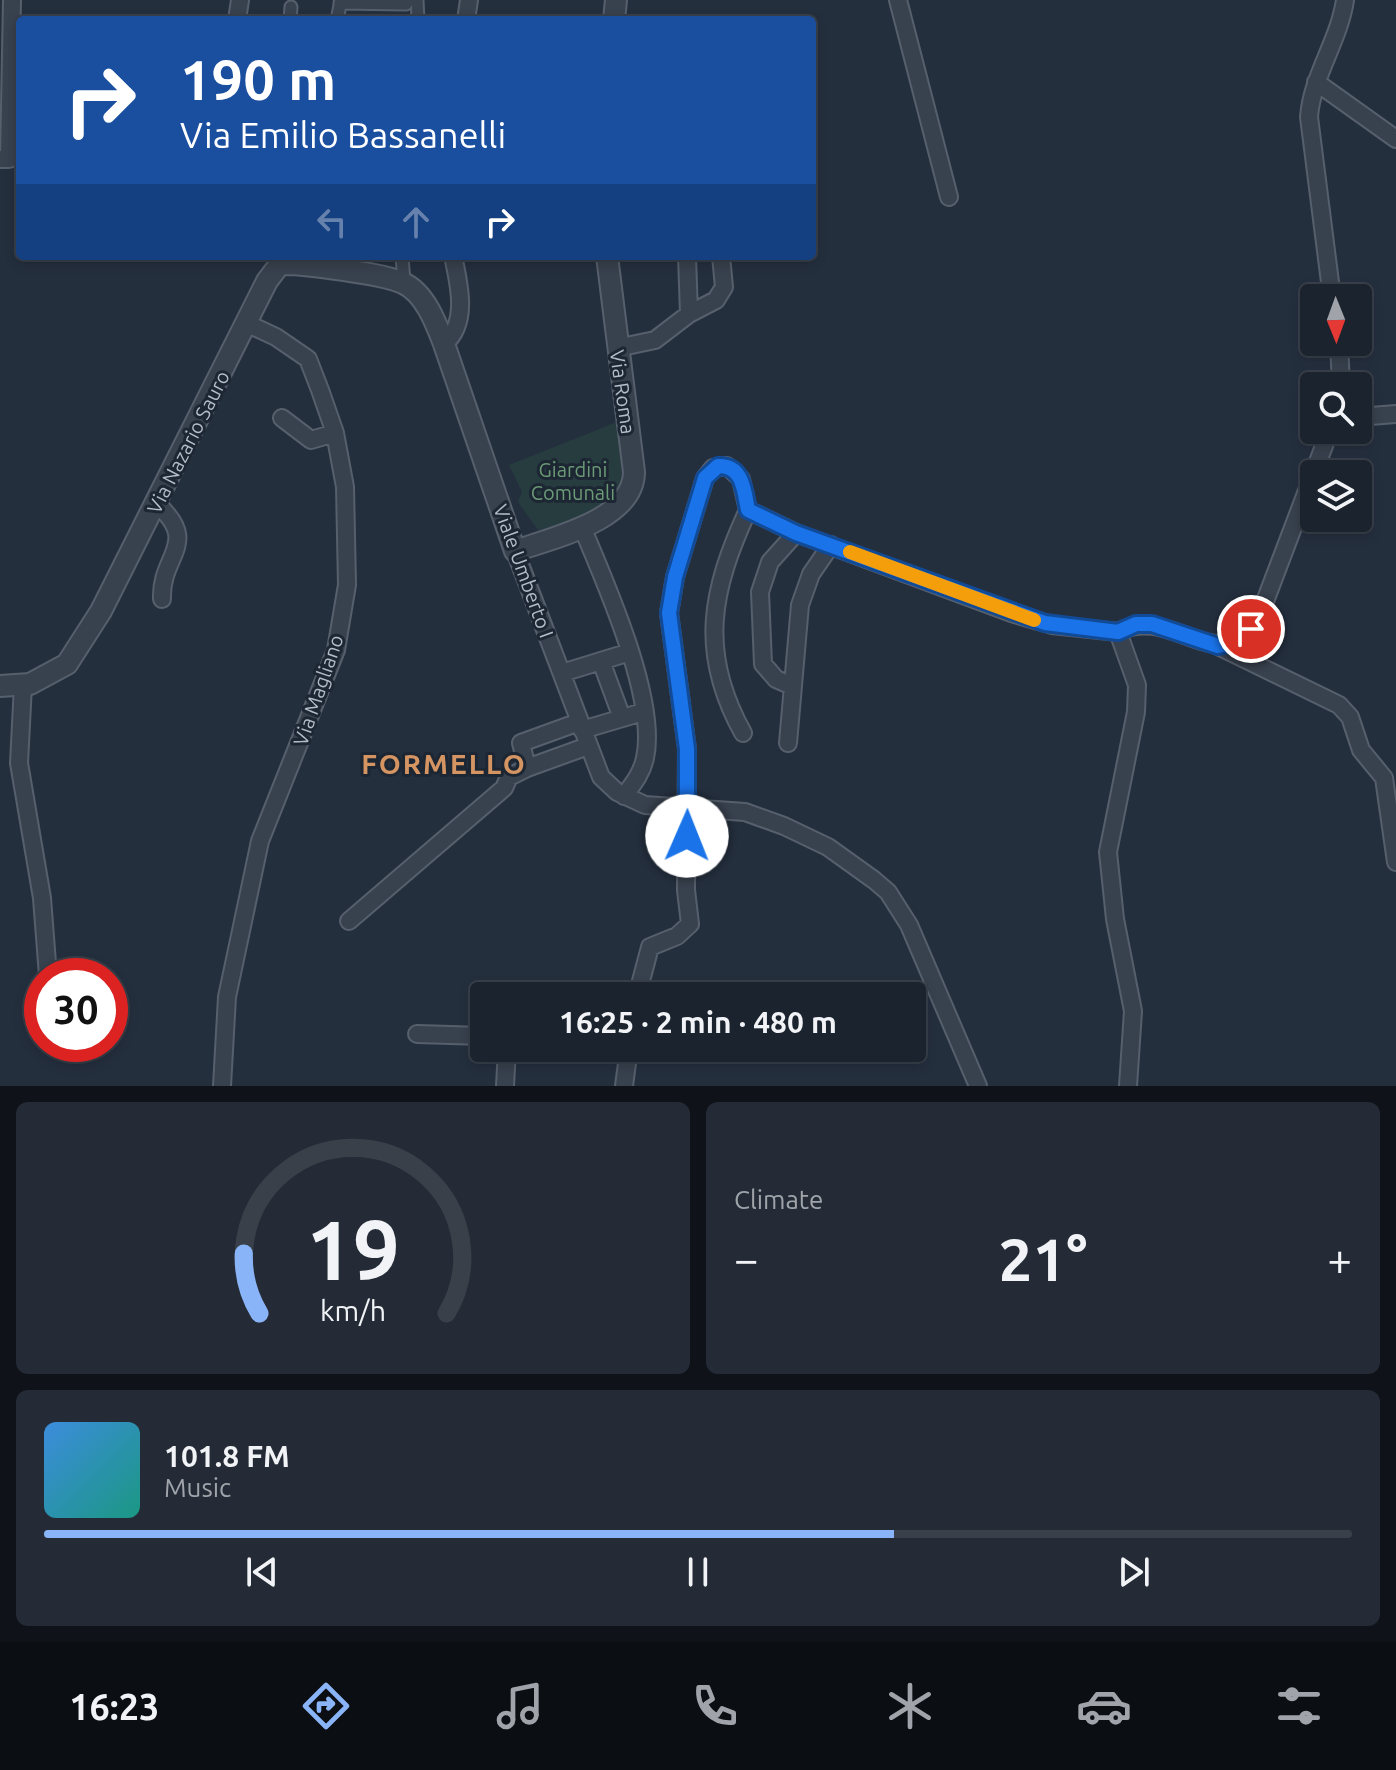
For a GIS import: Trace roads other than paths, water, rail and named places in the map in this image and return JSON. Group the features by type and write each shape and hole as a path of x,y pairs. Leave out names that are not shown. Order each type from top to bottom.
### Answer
{"street":[{"path":"4,159 6,46 12,0"},
{"path":"340,1 406,4 408,0"},
{"path":"898,0 949,197"},
{"path":"1330,284 1310,126 1316,82 1339,29 1345,0"},
{"path":"1316,82 1396,139"},
{"name":"Via Nazario Sauro","path":"0,686 23,685 67,664 101,611 157,504 277,260 404,283"},
{"path":"402,260 404,283"},
{"path":"444,344 453,336 460,318 453,260"},
{"name":"Via Roma","path":"515,551 582,527 620,506 633,486 607,260"},
{"path":"687,260 689,314"},
{"path":"617,348 651,342 689,314 716,300 723,292 721,260"},
{"name":"Viale Umberto I","path":"404,283 433,316 515,551 601,777 624,796"},
{"name":"Via Magliano","path":"222,1086 227,997 260,841 336,650 347,585 345,487 335,433 308,359 276,337 248,324"},
{"path":"1372,416 1396,414"},
{"path":"282,418 311,440 335,433"},
{"path":"1218,646 1239,640 1255,623 1325,444"},
{"path":"639,982 643,961 650,947 677,936 690,924 686,890 685,729 668,630 671,597 692,516 710,470 723,466 738,474 748,510 720,578 715,620 722,685 743,733"},
{"path":"157,504 173,522 179,540 161,585 162,599"},
{"path":"748,510 796,533 1036,621 1118,632 1136,624 1152,624 1218,646 1335,703 1348,712 1361,750 1386,782 1396,862"},
{"path":"582,527 630,652 647,737 645,761 624,796 645,805 745,812 784,826 840,855 888,892 922,952 978,1086"},
{"path":"792,686 776,679 763,664 760,600 768,565 796,533"},
{"path":"788,743 802,596 811,574 831,545"},
{"path":"1118,632 1137,685 1136,712 1108,852 1115,919 1133,1011 1128,1086"},
{"path":"562,673 630,652"},
{"path":"601,661 622,718"},
{"path":"23,685 19,763 22,796 42,898 47,958"},
{"path":"349,921 504,788 509,777 583,733 643,712"},
{"path":"527,768 521,743 583,733"},
{"path":"417,1034 470,1036"},
{"path":"505,1086 506,1062"},
{"path":"624,1086 627,1062"}],"district":[{"name":"FORMELLO","path":"444,763"}],"park label":[{"name":"Giardini Comunali","path":"573,480"}]}
